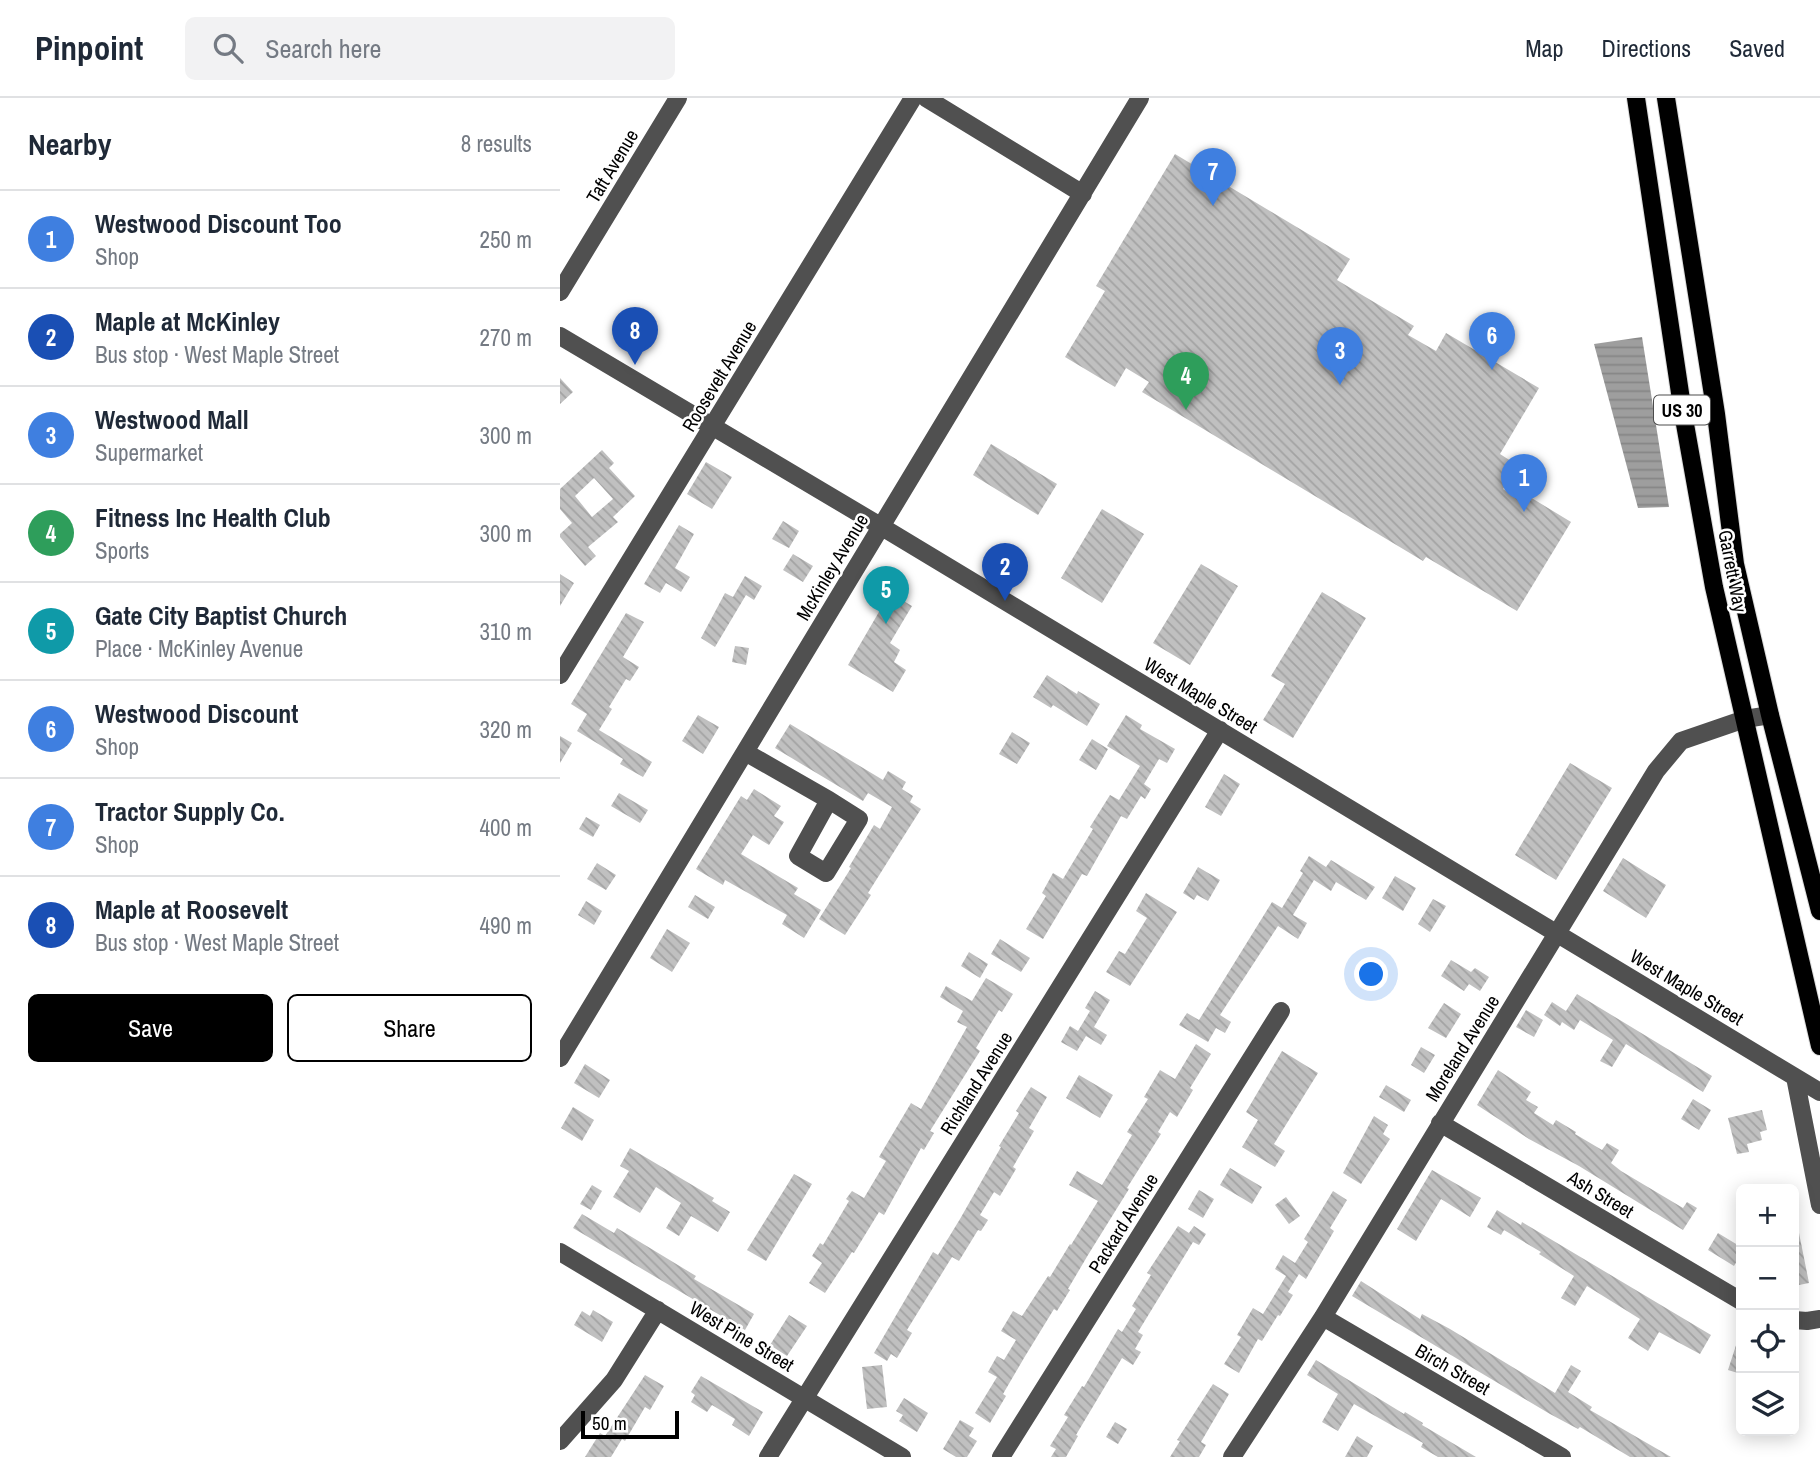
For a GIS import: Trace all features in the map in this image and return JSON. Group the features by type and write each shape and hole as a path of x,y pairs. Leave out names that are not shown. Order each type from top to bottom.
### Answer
{"main road":[{"name":"Garrett Way","path":"1636,98 1687,440 1714,587 1820,1046"},
{"name":"Garrett Way","path":"1666,98 1716,414 1735,564 1820,911"}],"street":[{"name":"Taft Avenue","path":"560,292 678,98"},
{"name":"Roosevelt Avenue","path":"560,675 913,98"},
{"path":"926,98 1083,194"},
{"name":"McKinley Avenue","path":"560,1058 1140,98"},
{"name":"West Maple Street","path":"560,336 1820,1092"},
{"name":"Moreland Avenue","path":"1232,1457 1323,1317 1656,771 1681,741 1745,719 1770,715"},
{"name":"Richland Avenue","path":"768,1457 1220,730"},
{"path":"745,752 829,800"},
{"name":"Packard Avenue","path":"1001,1457 1281,1011"},
{"path":"1795,1077 1820,1205"},
{"name":"Ash Street","path":"1440,1123 1736,1298"},
{"name":"West Pine Street","path":"560,1251 902,1457"},
{"path":"560,1441 614,1380 658,1310"},
{"name":"Birch Street","path":"1323,1317 1562,1457"},
{"path":"1799,1320 1820,1319"}],"shaded area":[{"path":"1642,337 1669,507 1638,508 1594,344"}],"building":[{"path":"1175,154 1350,259 1337,280 1414,326 1408,335 1436,351 1446,333 1539,388 1500,454 1517,465 1503,489 1521,501 1525,494 1571,522 1517,611 1426,557 1423,561 1142,392 1149,382 1126,368 1115,387 1065,357 1105,291 1096,286"},
{"path":"560,378 573,392 560,404"},
{"path":"991,444 1057,484 1038,515 973,475"},
{"path":"602,450 614,463 609,468 635,496 613,517 618,522 588,547 596,556 585,566 560,537 572,523 560,509 560,489","holes":["594,478 613,499 592,517 575,496"]},
{"path":"706,462 732,477 712,509 687,494"},
{"path":"1102,509 1144,534 1102,603 1061,578"},
{"path":"783,521 799,531 789,548 772,539"},
{"path":"679,525 694,534 675,568 690,577 681,592 666,583 660,593 644,584"},
{"path":"793,554 813,566 803,582 783,570"},
{"path":"1201,564 1238,586 1190,665 1153,643"},
{"path":"560,574 574,583 560,606"},
{"path":"745,576 762,586 754,600 746,595 715,647 701,638 725,593 733,597"},
{"path":"1322,592 1366,618 1293,738 1263,720 1285,684 1271,676"},
{"path":"890,593 912,606 890,643 900,650 894,662 906,670 893,692 848,665"},
{"path":"626,613 644,622 623,657 639,667 630,681 626,679 599,730 652,762 643,777 620,764 623,759 577,731 587,714 571,704"},
{"path":"735,646 749,648 746,665 732,662"},
{"path":"1047,675 1077,694 1078,691 1100,704 1087,726 1053,705 1051,708 1033,697"},
{"path":"698,715 719,727 703,754 682,741"},
{"path":"1126,715 1142,725 1140,729 1175,749 1167,763 1159,759 1144,784 1151,789 1145,799 1141,796 1127,819 1121,816 1087,876 1082,874 1043,939 1026,929 1046,896 1042,893 1053,873 1063,879 1110,795 1119,800 1140,766 1107,746"},
{"path":"790,724 883,780 888,771 906,782 902,789 913,796 910,802 921,809 845,935 819,919 874,825 880,829 892,807 868,793 863,801 775,748"},
{"path":"1012,732 1030,743 1017,764 999,754"},
{"path":"560,736 572,743 560,763"},
{"path":"1092,739 1108,749 1096,770 1079,760"},
{"path":"1570,763 1612,788 1556,880 1515,855"},
{"path":"1224,774 1240,784 1221,816 1205,807"},
{"path":"754,789 781,806 774,816 784,822 769,845 753,835 741,854 798,888 794,894 821,910 804,938 782,924 787,915 725,880 723,885 696,869 741,796 747,800"},
{"path":"619,793 648,810 640,823 611,806"},
{"path":"586,817 600,825 593,837 579,829"},
{"path":"1309,856 1326,867 1331,860 1375,887 1366,900 1336,882 1331,891 1314,880 1293,915 1307,923 1298,939 1278,926 1220,1015 1231,1022 1225,1033 1216,1028 1208,1042 1179,1025 1187,1013 1199,1020 1272,902 1282,908 1303,873 1300,871"},
{"path":"1623,858 1666,885 1646,918 1603,891"},
{"path":"597,863 616,875 606,890 587,879"},
{"path":"1198,867 1220,880 1208,901 1197,895 1194,900 1183,893"},
{"path":"1395,876 1416,888 1403,911 1382,898"},
{"path":"1146,893 1177,912 1130,986 1106,972 1119,951 1125,954 1147,918 1136,911"},
{"path":"695,895 715,907 708,919 688,907"},
{"path":"1433,899 1446,906 1430,932 1418,924"},
{"path":"586,901 602,911 594,925 578,915"},
{"path":"667,929 690,943 672,972 650,958"},
{"path":"1000,939 1030,958 1021,972 991,954"},
{"path":"969,952 988,964 980,978 961,966"},
{"path":"1451,960 1471,972 1475,968 1489,977 1480,991 1469,984 1464,991 1441,976"},
{"path":"986,978 1013,994 1002,1012 999,1010 976,1048 980,1051 930,1131 934,1133 924,1150 921,1148 884,1215 879,1212 825,1293 809,1283 822,1263 812,1256 820,1243 823,1245 852,1191 864,1198 886,1161 879,1157 911,1103 921,1109 967,1027 957,1022 963,1011 940,997 946,986 972,1001"},
{"path":"1095,991 1110,1000 1094,1027 1107,1035 1101,1045 1086,1036 1077,1051 1061,1042 1070,1026 1078,1031 1090,1011 1085,1008"},
{"path":"1577,994 1712,1076 1703,1092 1626,1044 1612,1067 1600,1061 1613,1040 1580,1020 1574,1030 1562,1022 1560,1026 1544,1015 1552,1002 1566,1011"},
{"path":"1444,1003 1461,1014 1446,1038 1428,1028"},
{"path":"1526,1010 1543,1020 1534,1037 1516,1027"},
{"path":"1196,1044 1211,1054 1190,1088 1193,1090 1177,1117 1170,1112 1158,1132 1161,1134 1068,1289 1070,1290 1057,1311 1054,1309 1003,1394 1006,1396 990,1423 975,1413 997,1377 988,1372 997,1356 1004,1360 1016,1340 1001,1331 1013,1311 1022,1316 1098,1201 1069,1185 1077,1171 1102,1185 1132,1135 1127,1132 1148,1099 1144,1097 1160,1070 1175,1079"},
{"path":"1421,1047 1435,1055 1424,1073 1411,1065"},
{"path":"1282,1051 1318,1073 1274,1144 1285,1151 1275,1167 1242,1147 1258,1120 1246,1112"},
{"path":"585,1064 610,1080 599,1098 574,1083"},
{"path":"1498,1070 1531,1092 1526,1100 1538,1107 1534,1113 1553,1125 1556,1120 1602,1150 1607,1143 1619,1150 1611,1163 1621,1171 1683,1208 1687,1202 1697,1208 1683,1230 1477,1105"},
{"path":"1079,1075 1113,1095 1100,1118 1066,1098"},
{"path":"1386,1085 1411,1100 1404,1112 1379,1097"},
{"path":"1031,1087 1047,1097 1029,1128 1034,1131 1013,1167 1016,1169 1000,1196 994,1192 980,1215 988,1220 981,1231 978,1230 959,1261 952,1257 907,1330 912,1333 897,1358 891,1354 887,1361 874,1353 933,1252 938,1255 960,1219"},
{"path":"1693,1099 1711,1110 1699,1130 1681,1119"},
{"path":"573,1107 594,1120 582,1141 561,1128"},
{"path":"1762,1110 1767,1130 1760,1132 1762,1140 1747,1144 1749,1152 1737,1154 1728,1118"},
{"path":"1374,1116 1388,1125 1383,1134 1390,1139 1361,1184 1343,1173"},
{"path":"630,1148 714,1198 712,1201 730,1212 718,1232 691,1216 679,1236 666,1228 681,1203 656,1187 640,1213 613,1197 629,1171 620,1166"},
{"path":"1230,1168 1262,1187 1252,1204 1220,1185"},
{"path":"1432,1170 1481,1198 1470,1217 1441,1199 1416,1241 1397,1229"},
{"path":"794,1174 812,1184 766,1261 747,1250"},
{"path":"592,1185 602,1191 591,1210 580,1204"},
{"path":"1199,1190 1214,1199 1203,1218 1188,1209"},
{"path":"1333,1191 1347,1200 1330,1228 1334,1231 1306,1279 1299,1274 1288,1292 1293,1295 1262,1341 1258,1339 1239,1373 1224,1364 1241,1337 1237,1335 1253,1308 1263,1314 1286,1276 1275,1269 1283,1255 1295,1263 1308,1242 1304,1239"},
{"path":"1286,1197 1300,1216 1289,1224 1275,1205"},
{"path":"1497,1210 1521,1225 1522,1222 1711,1335 1700,1354 1659,1332 1648,1351 1628,1338 1640,1319 1587,1286 1575,1306 1561,1298 1574,1276 1504,1230 1501,1235 1487,1227"},
{"path":"582,1214 614,1233 617,1228 696,1276 694,1279 754,1314 745,1330 573,1228"},
{"path":"1178,1226 1189,1233 1194,1226 1206,1234 1199,1245 1193,1242 1138,1332 1143,1335 1135,1349 1141,1352 1133,1365 1122,1358 1076,1435 1078,1436 1066,1457 1051,1457 1056,1449 1050,1446 1068,1417 1064,1415 1118,1329 1122,1332 1136,1309 1132,1306 1151,1275 1147,1273"},
{"path":"1718,1233 1736,1244 1736,1263 1734,1266 1708,1250"},
{"path":"1799,1233 1809,1283 1799,1285"},
{"path":"1361,1281 1420,1319 1422,1314 1450,1329 1555,1393 1571,1365 1581,1371 1568,1392 1592,1407 1590,1410 1671,1457 1630,1457 1580,1427 1578,1429 1550,1414 1352,1296"},
{"path":"593,1310 613,1322 602,1342 574,1325 582,1311 590,1316"},
{"path":"789,1315 807,1326 787,1356 770,1345"},
{"path":"1736,1345 1736,1372 1728,1370"},
{"path":"1316,1360 1476,1457 1438,1457 1421,1447 1423,1443 1354,1404 1338,1431 1322,1422 1338,1394 1307,1375"},
{"path":"882,1365 887,1407 867,1409 862,1367"},
{"path":"645,1375 664,1386 650,1410 645,1407 625,1441 622,1439 611,1457 585,1457 600,1433 605,1436"},
{"path":"701,1376 763,1412 749,1436 732,1425 735,1419 712,1405 707,1412 691,1402 695,1395 691,1392"},
{"path":"1213,1384 1229,1394 1201,1442 1206,1445 1199,1457 1170,1457 1180,1441 1177,1440"},
{"path":"904,1398 928,1413 917,1432 899,1421 903,1415 896,1411"},
{"path":"960,1420 974,1428 969,1436 977,1441 967,1457 956,1457 943,1449"},
{"path":"1115,1422 1127,1429 1118,1444 1106,1437"},
{"path":"1357,1436 1373,1446 1367,1457 1345,1457"}],"place":[{"name":"Tractor Supply Co.","path":"1213,206"},
{"name":"Maple at Roosevelt","path":"635,365"},
{"name":"Westwood Discount","path":"1492,370"},
{"name":"Westwood Mall","path":"1340,385"},
{"name":"Fitness Inc Health Club","path":"1186,410"},
{"name":"Westwood Discount Too","path":"1524,512"},
{"name":"Maple at McKinley","path":"1005,601"},
{"name":"Gate City Baptist Church","path":"886,624"}]}
